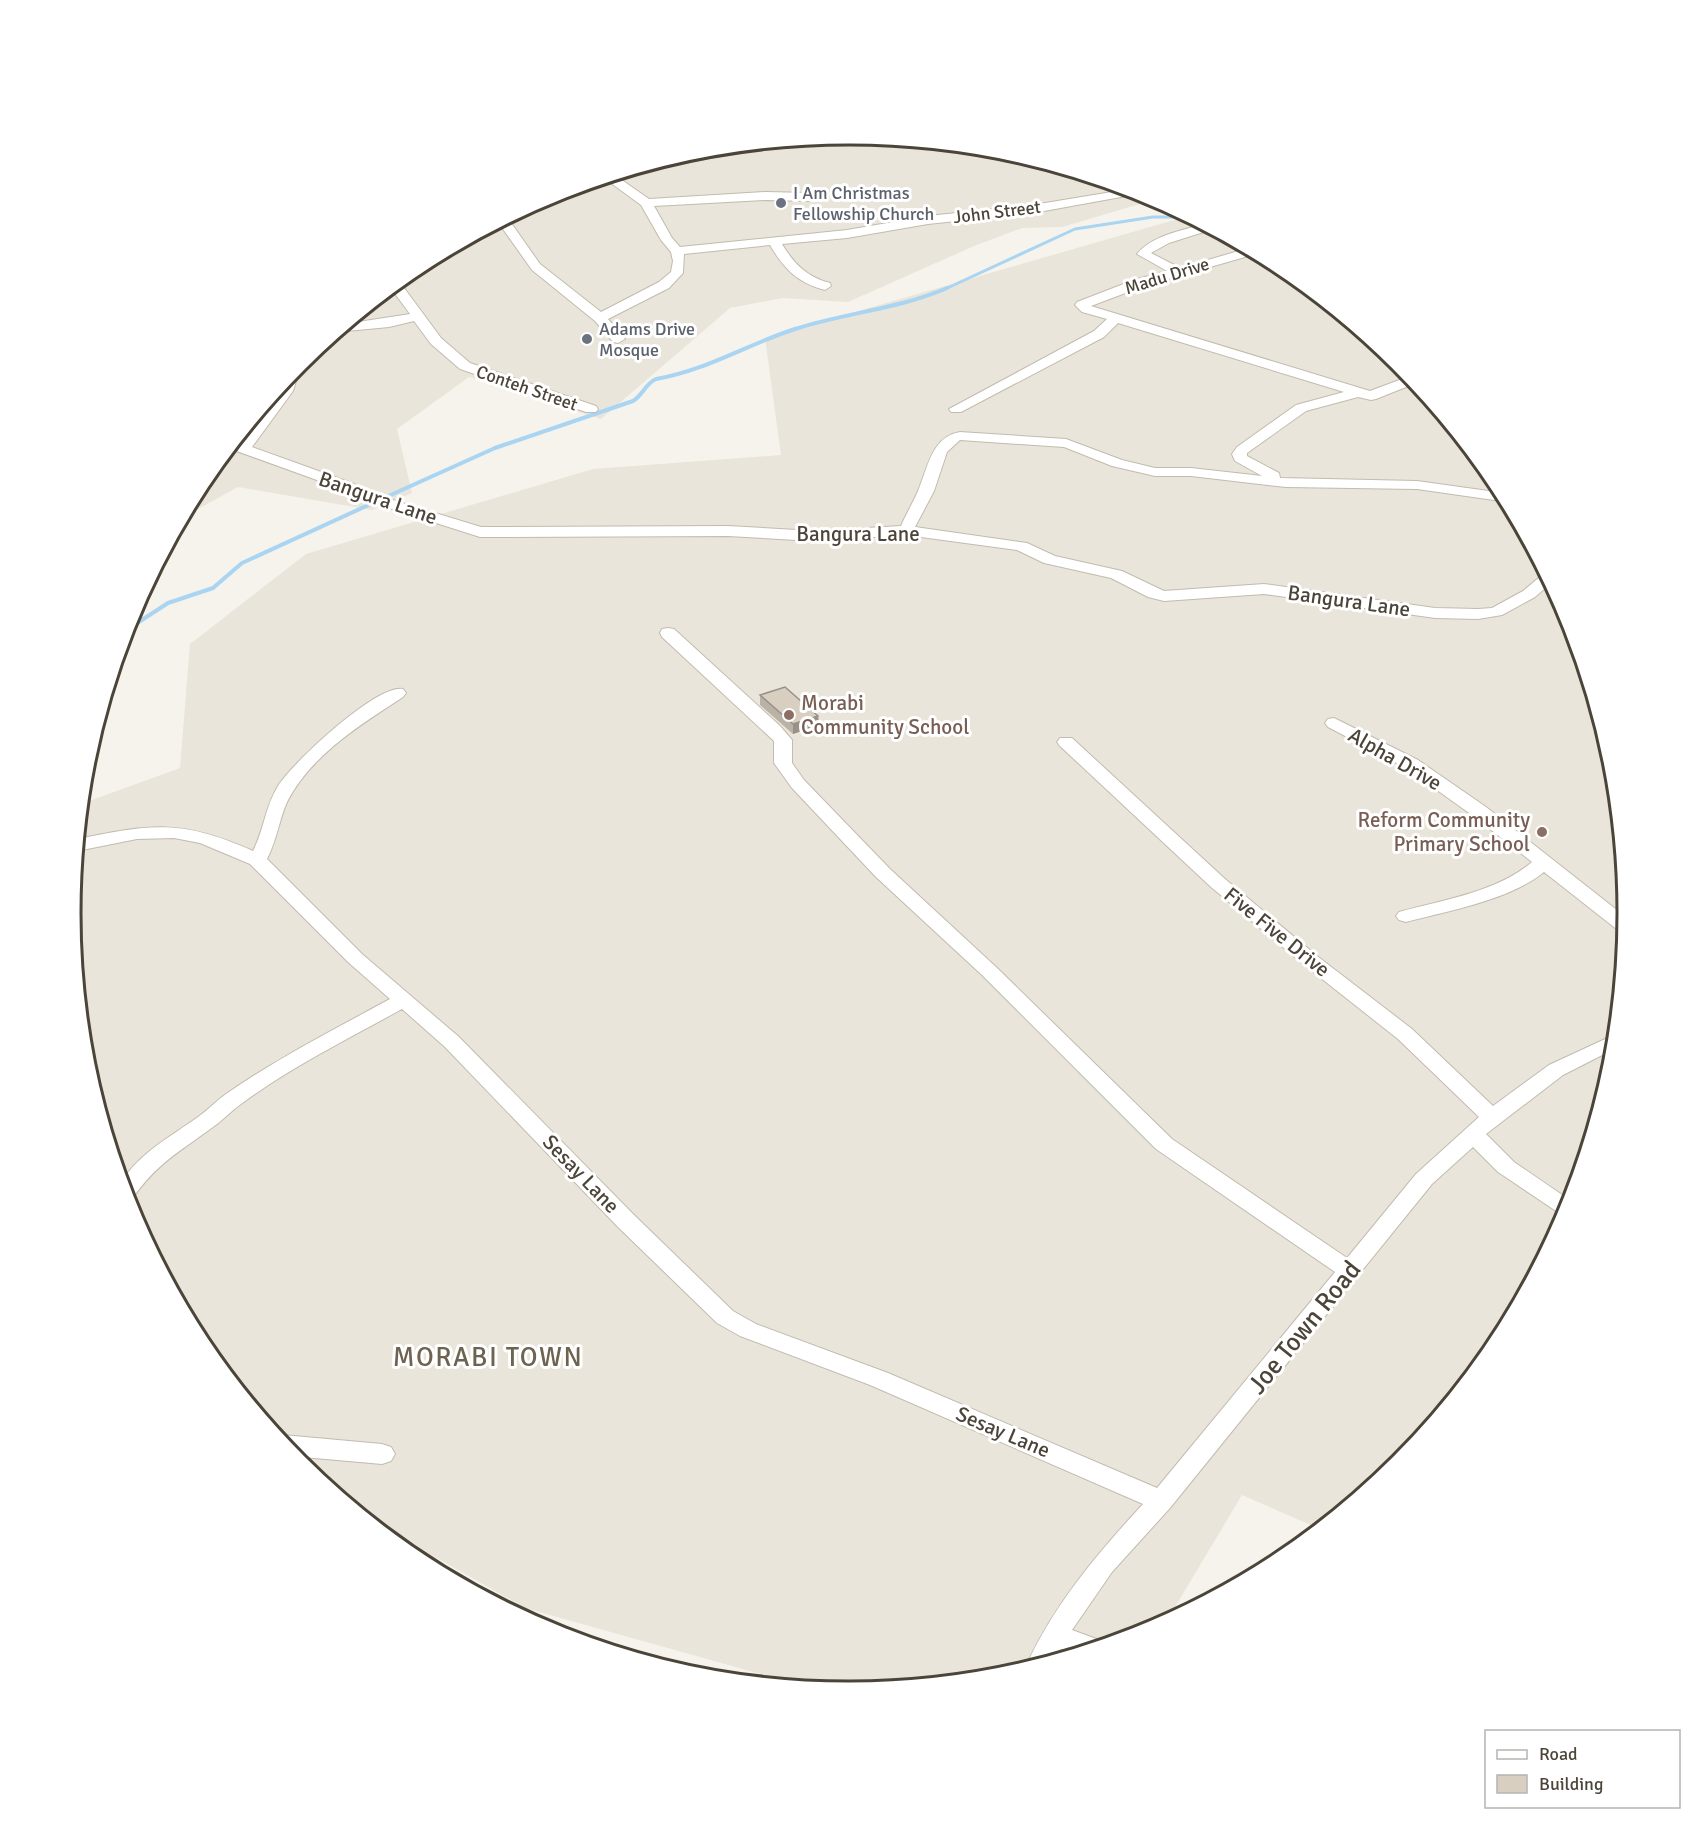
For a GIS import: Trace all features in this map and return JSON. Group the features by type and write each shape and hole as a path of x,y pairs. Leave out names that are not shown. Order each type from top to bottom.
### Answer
{"street":[{"path":"600,318 664,285 677,273 679,261 677,251 667,240 646,203 616,182"},
{"name":"John Street","path":"677,251 867,231 928,220 1033,209 1119,194"},
{"path":"646,203 765,196 811,197"},
{"path":"507,225 536,267 600,318 618,339"},
{"path":"1179,272 1143,254 1148,249 1176,237 1200,230"},
{"path":"774,242 800,276 807,282 825,286"},
{"name":"Madu Drive","path":"1117,318 1087,309 1082,305 1139,283 1243,254"},
{"name":"Conteh Street","path":"399,291 436,341 465,366 591,410"},
{"path":"353,327 389,323 418,316"},
{"path":"956,409 1099,334 1117,318 1371,396 1404,383"},
{"path":"1286,483 1240,458 1239,454 1301,408 1312,403 1359,393"},
{"path":"256,426 279,399"},
{"path":"906,530 926,491 940,451 954,437 960,436 1066,443 1139,470 1191,472 1286,483 1418,485 1494,496"},
{"name":"Bangura Lane","path":"238,447 344,485 378,500 480,532 728,531 814,536 906,530 1021,546 1050,560 1116,574 1154,594 1164,596 1264,589 1435,613 1496,612 1528,594 1542,583"},
{"path":"668,633 783,740 783,763 798,784 883,873 989,971 1164,1144 1350,1271"},
{"path":"257,860 269,837 272,817 278,801 301,769 338,734 397,693"},
{"name":"Alpha Drive","path":"1334,723 1412,764 1479,811 1617,920"},
{"name":"Five Five Drive","path":"1066,742 1218,883 1310,960 1405,1034 1492,1117"},
{"name":"Sesay Lane","path":"85,844 143,834 175,832 217,841 257,860 276,876 313,918 402,1001 452,1042 625,1220 725,1317 748,1330 879,1379 1161,1501"},
{"path":"1406,916 1489,892 1536,871 1544,862"},
{"path":"131,1184 139,1172 157,1155 207,1121 233,1099 311,1051 402,1001"},
{"name":"Joe Town Road","path":"1045,1656 1054,1635 1103,1565 1161,1501 1424,1179 1492,1117 1556,1070 1605,1045"},
{"path":"1473,1134 1506,1167 1560,1204"},
{"path":"298,1447 382,1454"},
{"path":"1054,1635 1081,1645"}],"shaded area":[{"path":"849,145 949,152 999,160 1048,171 1143,203 1062,227 1022,228 974,246 848,302 783,298 730,308 601,419 469,377 397,429 412,493 372,510 238,487 195,511 240,445 272,407 306,370 381,304 422,274 509,224 555,203 602,186 650,171 699,160 799,147"},
{"path":"1178,219 1233,248 1276,274 1317,304 1392,370 1458,445 1488,486 1538,573 1559,619 1591,714 1610,813 1617,913 1615,963 1602,1063 1591,1112 1559,1207 1538,1253 1488,1340 1458,1381 1392,1456 1312,1526 1242,1495 1174,1609 1143,1623 1048,1655 949,1674 849,1681 767,1676 525,1608 407,1541 381,1522 306,1456 272,1419 210,1340 184,1297 139,1207 122,1160 107,1112 88,1013 81,913 83,863 90,801 180,768 190,644 306,554 593,469 781,455 765,338"}],"building":[{"path":"785,687 818,716 793,724 760,695"}],"waterway":[{"path":"943,290 1075,229 1153,217 1173,217"},
{"path":"384,498 495,448 633,401 656,379 709,364 795,329 910,301 947,288"},
{"path":"138,623 168,603 213,588 242,563 375,502"}],"place":[{"name":"I Am Christmas Fellowship Church","path":"781,203"},
{"name":"Adams Drive Mosque","path":"587,339"},
{"name":"Morabi Community School","path":"789,715"},
{"name":"Reform Community Primary School","path":"1542,832"}],"district":[{"name":"MORABI TOWN","path":"488,1357"}]}
